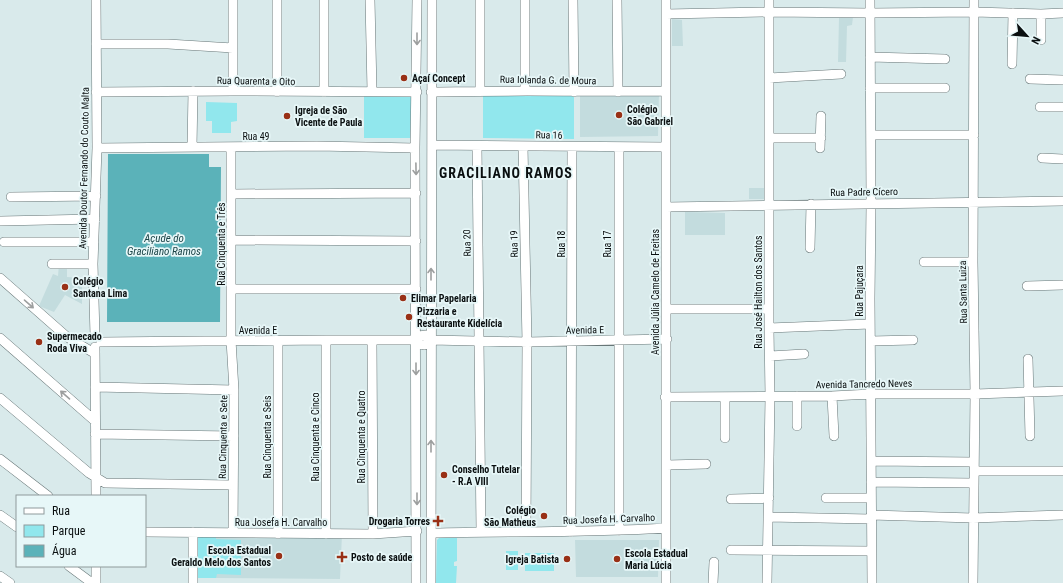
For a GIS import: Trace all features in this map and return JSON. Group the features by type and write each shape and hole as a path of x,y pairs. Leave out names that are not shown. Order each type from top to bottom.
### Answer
{"street":[{"name":"Avenida Doutor Fernando do Couto Malta","path":"96,0 96,196 93,264 96,345 94,387 96,495"},
{"path":"233,0 233,91"},
{"path":"277,0 277,92"},
{"path":"324,0 324,92"},
{"path":"370,0 372,91"},
{"path":"416,583 415,148 417,92 417,0"},
{"path":"431,583 432,0"},
{"path":"480,0 480,91"},
{"path":"524,90 525,0"},
{"path":"573,0 574,92"},
{"path":"617,0 618,92"},
{"name":"Avenida Júlia Camelo de Freitas","path":"666,0 666,583"},
{"name":"Rua José Hailton dos Santos","path":"767,583 770,397 769,0"},
{"name":"Rua Pajuçara","path":"870,0 872,583"},
{"name":"Rua Santa Luiza","path":"973,583 975,394 973,262 974,0"},
{"path":"666,14 769,12 1063,13"},
{"path":"1012,64 1014,13"},
{"path":"1041,14 1041,40"},
{"path":"96,44 168,44 233,48"},
{"path":"870,57 945,59"},
{"path":"768,78 841,74"},
{"path":"1030,79 1063,80"},
{"path":"870,88 944,88"},
{"name":"Rua Iolanda G. de Moura","path":"431,92 524,90 574,92 665,91"},
{"path":"192,147 193,91"},
{"name":"Rua Quarenta e Oito","path":"96,92 417,92"},
{"path":"1040,107 1063,107"},
{"path":"416,116 431,117"},
{"path":"820,148 821,116"},
{"path":"870,135 974,135"},
{"path":"769,138 821,138"},
{"name":"Rua 16","path":"432,145 666,148"},
{"name":"Rua 20","path":"477,146 481,532"},
{"name":"Rua 19","path":"523,146 527,342 526,531"},
{"name":"Rua Cinquenta e Três","path":"231,340 232,147"},
{"name":"Rua 18","path":"571,532 572,147"},
{"name":"Rua 17","path":"618,147 618,531"},
{"name":"Rua 49","path":"96,148 415,148"},
{"path":"1042,158 1063,159"},
{"path":"232,194 416,193"},
{"path":"11,197 96,196"},
{"name":"Rua Padre Cícero","path":"666,207 770,204 1063,201"},
{"path":"810,248 811,204"},
{"path":"1,221 95,219"},
{"path":"232,240 416,241"},
{"path":"4,242 94,242"},
{"path":"924,262 973,262"},
{"path":"52,264 93,264"},
{"path":"0,278 67,337 96,345"},
{"path":"1027,286 1063,285"},
{"path":"232,289 416,289"},
{"path":"666,309 769,308"},
{"path":"769,328 870,324"},
{"path":"0,338 94,421"},
{"name":"Avenida E","path":"96,345 231,340 416,340 420,344 424,345 429,343 431,340 527,342 667,339"},
{"name":"Rua Cinquenta e Sete","path":"231,340 234,390 233,533"},
{"name":"Rua Cinquenta e Cinco","path":"326,340 326,534"},
{"name":"Rua Cinquenta e Quatro","path":"372,340 373,534"},
{"path":"871,341 913,340"},
{"name":"Rua Cinquenta e Seis","path":"278,341 278,534"},
{"path":"770,356 804,354"},
{"path":"1028,359 1030,436"},
{"path":"94,387 234,390"},
{"name":"Avenida Tancredo Neves","path":"666,397 975,394 1063,391"},
{"path":"797,396 797,426"},
{"path":"832,396 834,436"},
{"path":"725,397 725,438"},
{"path":"0,398 96,478 105,483 233,485"},
{"path":"95,434 234,436"},
{"path":"0,459 47,495"},
{"path":"872,461 1063,471"},
{"path":"667,465 706,464"},
{"path":"871,482 973,483"},
{"path":"731,499 769,498"},
{"path":"826,498 871,498"},
{"path":"0,515 16,526"},
{"path":"768,517 973,518 1063,515"},
{"name":"Rua Josefa H. Carvalho","path":"432,533 618,531 666,528"},
{"name":"Rua Josefa H. Carvalho","path":"146,532 373,534 417,532"},
{"path":"193,532 193,583"},
{"path":"731,550 871,551"},
{"path":"417,560 431,560"},
{"path":"713,583 714,562"},
{"path":"70,567 92,583"},
{"path":"96,567 96,583"},
{"path":"0,576 10,583"}],"shaded area":[{"path":"853,17 852,25 847,26 846,62 838,62 839,18"},
{"path":"672,19 682,20 683,46 672,46"},
{"name":"Colégio São Gabriel","path":"659,93 658,136 580,137 580,94"},
{"path":"749,188 765,188 765,199 749,199"},
{"path":"685,212 725,213 725,235 685,235"},
{"name":"Colégio Santana Lima","path":"59,264 67,264 67,277 82,278 82,304 65,295 54,312 39,306 53,274 58,276"},
{"name":"Escola Estadual Geraldo Melo dos Santos","path":"216,534 342,534 340,579 216,578"},
{"name":"Escola Estadual Maria Lúcia","path":"575,540 659,540 658,577 576,577"}],"green space":[{"path":"483,91 574,92 574,139 483,138"},
{"path":"364,94 411,96 412,138 364,138"},
{"path":"206,102 237,103 237,121 231,122 231,133 212,133 212,121 206,121"},
{"path":"198,534 216,534 216,539 241,540 241,575 217,574 216,578 197,578"},
{"path":"439,538 457,538 457,561 454,562 454,566 457,566 456,583 436,583 437,540"},
{"path":"506,551 518,551 518,570 506,570"},
{"path":"525,553 554,553 554,571 525,571"}],"water":[{"name":"Açude do Graciliano Ramos","path":"108,154 209,154 209,167 221,167 220,322 107,322"}],"place":[{"name":"Açaí Concept","path":"404,78"},
{"name":"Colégio São Gabriel","path":"619,115"},
{"name":"Igreja de São Vicente de Paula","path":"287,116"},
{"name":"Colégio Santana Lima","path":"65,287"},
{"name":"Elimar Papelaria","path":"403,298"},
{"name":"Pizzaria e Restaurante Kidelícia","path":"409,317"},
{"name":"Supermecado Roda Viva","path":"39,342"},
{"name":"Conselho Tutelar - R.A VIII","path":"444,475"},
{"name":"Colégio São Matheus","path":"544,516"},
{"name":"Drogaria Torres","path":"438,521"},
{"name":"Escola Estadual Geraldo Melo dos Santos","path":"279,556"},
{"name":"Posto de saúde","path":"342,557"},
{"name":"Igreja Batista","path":"567,559"},
{"name":"Escola Estadual Maria Lúcia","path":"617,559"}],"district":[{"name":"GRACILIANO RAMOS","path":"506,173"}]}
